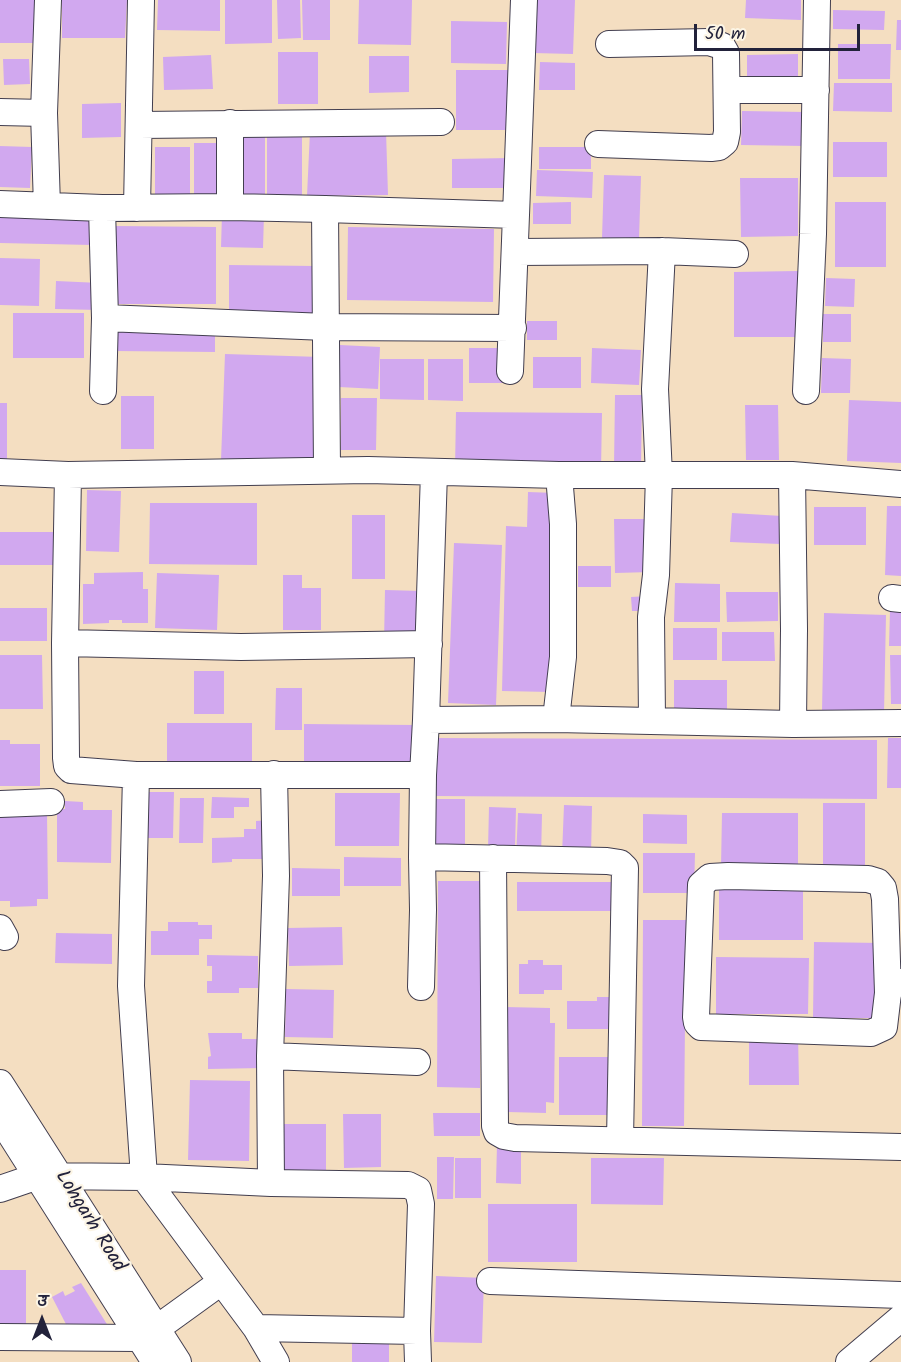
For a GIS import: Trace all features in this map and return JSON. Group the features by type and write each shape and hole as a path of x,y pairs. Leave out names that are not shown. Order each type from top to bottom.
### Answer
{"street":[{"path":"47,206 44,113 48,0"},
{"path":"138,208 141,0"},
{"path":"510,371 524,0"},
{"path":"806,391 813,234 817,0"},
{"path":"598,144 711,148 719,147 725,142 727,132 726,53 722,46 709,42 609,44"},
{"path":"727,90 816,90"},
{"path":"0,112 44,113"},
{"path":"139,125 441,122"},
{"path":"230,123 230,207"},
{"path":"0,204 102,208 325,209 516,215"},
{"path":"102,208 105,318 103,391"},
{"path":"325,209 327,470"},
{"path":"516,252 662,251 735,254"},
{"path":"652,720 651,617 656,575 659,475 655,388 662,251"},
{"path":"105,318 326,327 513,328"},
{"path":"0,472 68,475 327,470 559,475 792,475 901,484"},
{"path":"421,987 423,775 434,472"},
{"path":"68,475 65,643 67,766 71,770 136,774 423,775"},
{"path":"556,719 563,657 563,524 559,475"},
{"path":"792,475 793,724"},
{"path":"65,643 241,647 429,644"},
{"path":"426,720 556,719 793,724 901,723"},
{"path":"136,774 131,986 144,1177 256,1328 276,1362"},
{"path":"271,1183 270,1056 276,876 274,774"},
{"path":"0,804 51,802"},
{"path":"422,857 606,861 620,863 626,868 620,1140"},
{"path":"493,858 495,1126 497,1132 514,1138 901,1147"},
{"path":"728,876 868,879 878,882 883,888 885,899 895,988 884,1027 871,1033 701,1027 696,1017 701,885 710,877 728,876"},
{"path":"270,1056 417,1062"},
{"name":"Lohgarh Road","path":"0,1083 50,1177 147,1333 178,1362"},
{"path":"0,1118 50,1177"},
{"path":"0,1189 50,1177 144,1177 271,1183 408,1185 418,1190 421,1204 418,1362"},
{"path":"490,1281 901,1295"},
{"path":"0,1337 147,1333 221,1282"},
{"path":"849,1362 901,1318"},
{"path":"256,1328 417,1331"},
{"path":"147,1333 154,1362"}],"building":[{"path":"0,0 43,0 43,43 0,43"},
{"path":"62,0 127,0 125,38 62,38"},
{"path":"158,0 220,0 220,31 157,30"},
{"path":"225,0 272,0 272,43 225,44"},
{"path":"277,0 300,0 301,38 278,39"},
{"path":"302,0 330,0 330,40 303,40"},
{"path":"359,0 412,0 411,45 358,44"},
{"path":"534,0 575,0 573,54 533,53"},
{"path":"746,0 801,0 801,20 745,18"},
{"path":"833,10 885,11 884,30 833,29"},
{"path":"897,20 901,20 901,50 896,50"},
{"path":"451,21 507,22 506,64 451,63"},
{"path":"838,44 891,44 890,79 838,79"},
{"path":"278,52 318,52 318,104 278,104"},
{"path":"798,54 798,78 747,78 747,55"},
{"path":"211,55 213,89 164,90 163,57"},
{"path":"369,56 409,56 409,92 369,93"},
{"path":"3,59 29,59 30,84 4,85"},
{"path":"540,62 575,63 575,90 539,90"},
{"path":"456,70 516,70 517,130 456,130"},
{"path":"834,83 892,83 892,112 833,111"},
{"path":"121,103 121,137 82,138 82,104"},
{"path":"742,111 806,112 805,146 741,145"},
{"path":"267,130 302,130 302,195 267,195"},
{"path":"310,131 386,131 388,195 307,196"},
{"path":"237,132 265,132 265,194 237,194"},
{"path":"833,142 887,142 887,177 833,177"},
{"path":"194,143 219,143 219,194 194,194"},
{"path":"0,146 32,147 30,188 0,187"},
{"path":"155,147 190,147 190,202 155,202"},
{"path":"539,147 591,147 591,169 539,169"},
{"path":"510,158 510,188 452,188 452,159"},
{"path":"537,170 593,172 592,198 536,196"},
{"path":"604,175 641,176 639,239 602,238"},
{"path":"740,178 798,178 798,236 741,237"},
{"path":"571,202 571,224 533,224 533,203"},
{"path":"835,202 886,202 886,267 835,267"},
{"path":"0,209 93,211 92,245 0,243"},
{"path":"222,214 264,215 263,248 221,247"},
{"path":"116,226 216,227 216,304 116,304"},
{"path":"348,227 494,229 493,302 347,300"},
{"path":"0,258 40,259 39,306 0,305"},
{"path":"229,265 315,266 314,317 229,316"},
{"path":"798,271 798,337 734,337 734,272"},
{"path":"826,278 855,279 854,307 825,306"},
{"path":"56,281 100,283 99,310 55,309"},
{"path":"13,313 84,313 84,358 13,358"},
{"path":"823,314 851,314 851,342 823,342"},
{"path":"527,321 557,321 557,340 527,340"},
{"path":"114,331 215,332 215,352 114,351"},
{"path":"340,345 380,347 378,389 339,387"},
{"path":"469,348 507,348 507,383 469,383"},
{"path":"592,348 641,350 639,385 591,383"},
{"path":"225,354 321,357 317,463 221,460"},
{"path":"533,357 581,357 581,388 533,388"},
{"path":"822,358 851,359 850,393 821,393"},
{"path":"380,359 424,359 424,400 380,399"},
{"path":"428,359 463,359 463,401 428,400"},
{"path":"615,395 642,395 641,467 614,466"},
{"path":"121,396 154,396 154,449 121,449"},
{"path":"341,398 377,398 376,450 341,450"},
{"path":"849,400 901,402 901,463 847,461"},
{"path":"0,403 7,403 7,461 0,461"},
{"path":"745,405 778,405 779,460 746,460"},
{"path":"456,412 602,413 601,470 455,469"},
{"path":"87,490 121,491 119,552 86,551"},
{"path":"528,492 556,493 551,692 502,691 506,526 527,527"},
{"path":"150,503 257,503 257,565 149,564"},
{"path":"887,506 901,506 901,576 885,575"},
{"path":"814,507 866,507 866,545 814,545"},
{"path":"732,513 782,516 780,544 730,542"},
{"path":"352,515 385,515 385,579 352,579"},
{"path":"614,519 651,519 652,572 615,573"},
{"path":"0,532 59,532 59,565 0,565"},
{"path":"454,543 502,545 496,705 448,703"},
{"path":"578,566 611,566 611,587 578,587"},
{"path":"143,572 143,589 148,589 148,623 122,623 122,620 109,620 109,623 83,624 83,584 94,584 94,573"},
{"path":"157,573 219,575 217,630 155,628"},
{"path":"283,575 302,575 302,588 321,588 321,630 283,630"},
{"path":"675,583 720,584 720,622 674,622"},
{"path":"385,590 422,591 421,643 384,642"},
{"path":"726,592 778,592 778,621 727,622"},
{"path":"649,596 649,611 632,611 631,597"},
{"path":"0,608 47,608 47,641 0,641"},
{"path":"890,611 901,611 901,646 889,646"},
{"path":"824,613 886,615 884,713 822,711"},
{"path":"673,628 717,628 717,660 673,660"},
{"path":"722,632 774,632 775,661 722,661"},
{"path":"0,655 42,655 43,709 0,709"},
{"path":"890,655 901,655 901,704 891,704"},
{"path":"194,671 224,671 224,714 194,714"},
{"path":"674,680 727,680 727,711 674,711"},
{"path":"276,688 302,688 302,730 275,730"},
{"path":"167,723 252,723 252,769 167,768"},
{"path":"304,724 414,725 414,763 304,762"},
{"path":"434,738 877,740 877,799 434,796"},
{"path":"888,738 901,738 901,788 887,788"},
{"path":"0,740 10,740 10,744 40,744 40,786 0,786"},
{"path":"147,792 174,792 173,838 147,838"},
{"path":"335,793 400,793 399,846 335,846"},
{"path":"212,797 249,798 249,807 234,807 234,818 211,818"},
{"path":"180,798 204,798 203,843 179,843"},
{"path":"435,799 465,799 465,844 434,844"},
{"path":"65,801 83,802 83,810 112,810 111,863 57,862 57,809 65,809"},
{"path":"823,803 865,803 865,871 823,871"},
{"path":"564,805 592,806 591,856 562,855"},
{"path":"489,807 516,808 515,850 488,849"},
{"path":"21,813 21,817 28,817 28,813 47,813 48,899 37,899 37,906 10,907 10,901 0,901 0,814"},
{"path":"518,813 542,814 541,859 516,858"},
{"path":"722,813 798,813 798,867 721,867"},
{"path":"643,814 687,815 687,844 643,843"},
{"path":"269,820 270,859 232,859 232,862 212,863 212,838 244,837 244,829 256,829 256,821"},
{"path":"643,853 695,853 694,893 643,893"},
{"path":"344,857 401,858 401,886 344,886"},
{"path":"292,868 340,869 340,896 292,896"},
{"path":"438,881 481,881 480,1088 437,1087"},
{"path":"517,882 612,882 612,911 517,911"},
{"path":"719,885 803,885 803,940 719,940"},
{"path":"643,920 686,920 684,1126 642,1126"},
{"path":"168,922 198,922 198,925 212,925 212,939 199,939 199,955 151,955 151,931 168,931"},
{"path":"342,927 343,965 289,966 288,928"},
{"path":"56,933 112,934 112,964 55,963"},
{"path":"814,942 881,943 880,1018 813,1018"},
{"path":"207,955 258,956 258,988 239,988 239,993 207,993 207,981 212,981 212,966 207,966"},
{"path":"716,957 809,958 808,1014 716,1014"},
{"path":"528,960 543,960 543,965 562,965 562,990 544,990 544,994 519,994 519,964 528,964"},
{"path":"286,989 334,990 333,1038 285,1037"},
{"path":"597,997 618,997 618,1029 567,1029 567,1001 597,1001"},
{"path":"505,1007 550,1008 550,1023 555,1023 554,1103 546,1102 546,1113 508,1112 508,1092 505,1092"},
{"path":"208,1033 242,1033 242,1039 261,1039 262,1068 208,1069 208,1057 211,1056"},
{"path":"798,1034 799,1085 749,1085 749,1035"},
{"path":"559,1057 614,1057 614,1115 559,1115"},
{"path":"190,1080 250,1081 249,1161 188,1160"},
{"path":"433,1113 480,1113 480,1136 434,1136"},
{"path":"343,1114 381,1114 381,1167 344,1168"},
{"path":"282,1124 326,1124 326,1172 282,1172"},
{"path":"497,1145 521,1146 521,1184 496,1183"},
{"path":"437,1157 454,1157 453,1199 437,1199"},
{"path":"455,1158 481,1158 481,1198 455,1198"},
{"path":"591,1158 664,1158 663,1205 591,1204"},
{"path":"488,1204 577,1204 577,1262 488,1262"},
{"path":"0,1270 26,1270 26,1327 0,1327"},
{"path":"436,1276 484,1278 482,1343 434,1342"},
{"path":"81,1283 110,1329 69,1330 52,1297 63,1291 65,1296 75,1291 72,1287"},
{"path":"352,1343 389,1344 389,1362 352,1362"}]}
